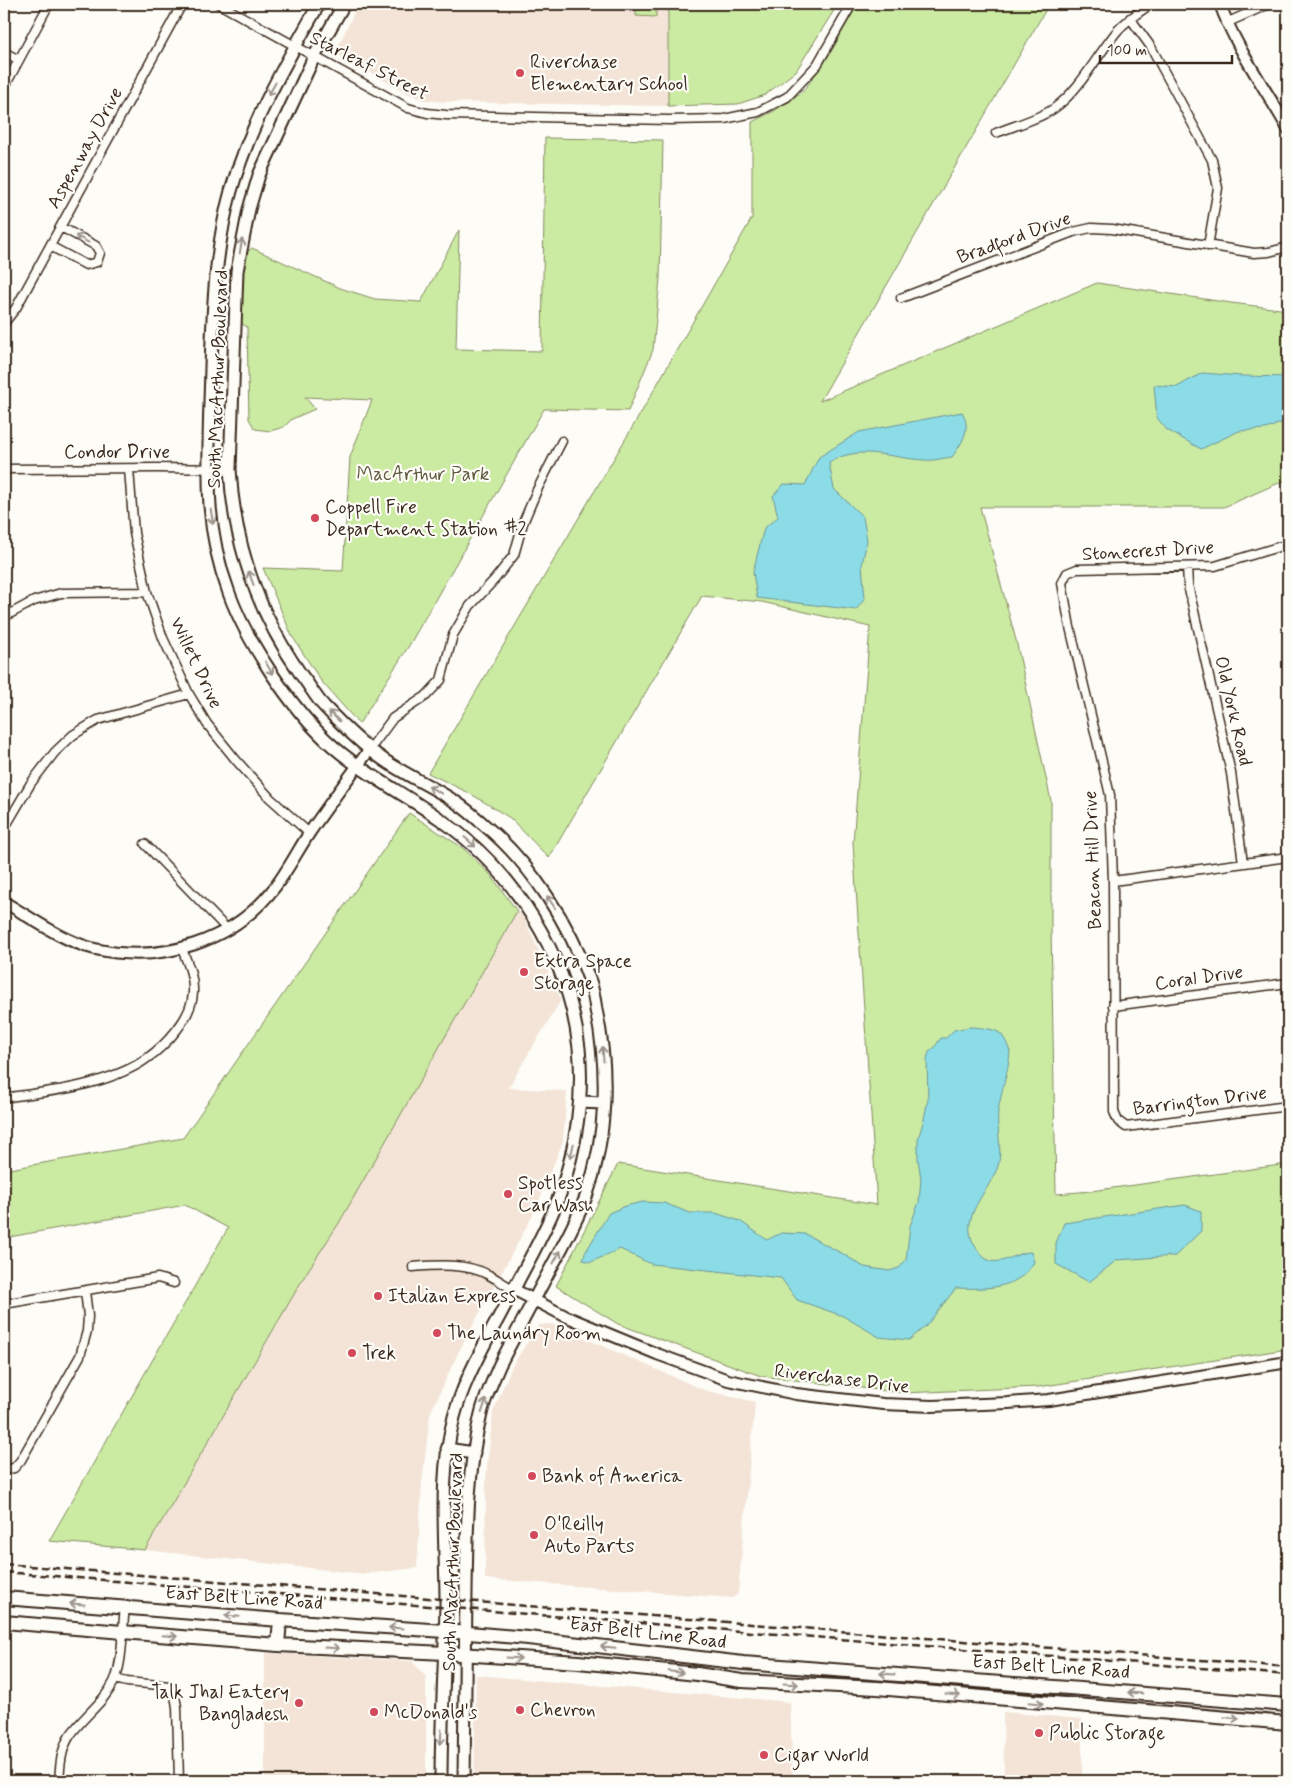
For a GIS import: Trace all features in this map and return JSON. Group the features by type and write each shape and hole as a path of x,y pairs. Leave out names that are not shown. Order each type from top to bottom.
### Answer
{"main road":[{"name":"South MacArthur Boulevard","path":"319,4 266,100 232,187 223,222 214,289 209,469 210,510 218,552 229,593 246,630 272,674 302,715 329,743 357,766 434,814 467,839 498,870 535,921 563,975 571,1001 580,1054 580,1102 573,1148 561,1193 543,1235 469,1372 456,1412 447,1449 443,1491 445,1653 441,1781"},
{"name":"South MacArthur Boulevard","path":"344,4 314,57 259,175 242,241 237,271 230,469 232,500 238,534 248,571 267,618 286,652 322,704 383,760 456,802 484,824 512,852 552,902 591,985 602,1036 603,1103 596,1156 587,1192 571,1230 500,1364 481,1413 474,1453 468,1528 464,1781"},
{"path":"580,1102 603,1103"},
{"path":"447,1449 474,1453"},
{"name":"East Belt Line Road","path":"4,1598 445,1631 538,1639 743,1663 1288,1705"},
{"path":"278,1645 280,1620"},
{"name":"East Belt Line Road","path":"4,1622 278,1645 578,1662 697,1674 742,1681 877,1688 987,1699 1288,1723"},
{"path":"742,1681 743,1663"},
{"path":"987,1699 988,1682"},
{"path":"1183,1714 1184,1696"}],"street":[{"path":"4,88 49,4"},
{"name":"Aspenway Drive","path":"4,323 16,308 182,4"},
{"name":"Starleaf Street","path":"219,4 408,108 426,113 661,120 724,119 758,112 787,97 817,65 852,4"},
{"path":"996,133 1055,108 1085,76 1120,28 1130,18 1151,4"},
{"path":"1220,4 1226,22 1247,62 1288,129"},
{"path":"1226,22 1269,4"},
{"path":"1130,18 1150,47 1212,160 1218,188 1208,246"},
{"path":"4,52 18,60"},
{"path":"50,246 86,265 96,262 100,253 96,246 61,227"},
{"name":"Bradford Drive","path":"901,298 1073,232 1090,228 1112,229 1254,253 1288,247"},
{"path":"4,902 62,936 94,949 154,954 182,949 205,941 227,930 258,906 289,868 309,833 393,718 426,696 441,680 453,634 470,606 514,555 537,490 562,441"},
{"name":"Condor Drive","path":"4,469 230,469"},
{"name":"Willet Drive","path":"128,469 134,533 147,592 163,638 189,694 207,724 236,760 270,798 309,833"},
{"name":"Stonecrest Drive","path":"1067,574 1077,569 1215,566 1288,544"},
{"name":"Old York Road","path":"1187,567 1188,585 1231,773 1243,863"},
{"name":"Beacon Hill Drive","path":"1067,574 1062,583 1070,627 1110,795 1114,1112 1118,1122"},
{"path":"4,617 34,601 61,593 147,592"},
{"path":"4,829 31,784 55,752 73,735 98,720 189,694"},
{"path":"145,844 227,930"},
{"path":"1112,881 1288,858"},
{"path":"4,1098 92,1083 119,1074 146,1060 169,1039 185,1019 194,994 192,972 182,949"},
{"name":"Coral Drive","path":"1113,1006 1288,983"},
{"name":"Barrington Drive","path":"1118,1122 1126,1127 1288,1106"},
{"name":"Riverchase Drive","path":"413,1267 445,1265 489,1274 513,1290 565,1316 657,1354 728,1380 796,1394 883,1404 932,1406 1049,1400 1288,1362"},
{"path":"4,1304 158,1278 174,1283"},
{"path":"4,1470 14,1468 21,1460 80,1356 88,1324 85,1291"},
{"path":"58,1781 60,1763 69,1738 106,1697 115,1679 120,1666 125,1608"},
{"path":"115,1679 170,1686 175,1696 177,1707 180,1781"}],"shaded area":[{"name":"Riverchase Elementary School","path":"358,4 668,4 668,106 425,100 407,93 335,53"},
{"path":"517,911 523,916 561,1000 508,1088 567,1091 563,1141 535,1211 459,1351 430,1414 422,1484 417,1568 364,1574 145,1550 307,1272 339,1223"},
{"path":"552,1324 704,1390 755,1402 738,1594 732,1598 485,1579 486,1477 493,1412 512,1366 532,1335 539,1325"},
{"path":"265,1653 412,1661 426,1677 426,1781 265,1781"},
{"path":"476,1675 790,1702 793,1781 474,1781"},
{"path":"1003,1712 1082,1719 1082,1781 1004,1781"}],"green space":[{"path":"636,4 656,4 656,17 636,16"},
{"path":"668,4 838,4 796,71 765,95 738,104 668,106"},
{"path":"858,4 1049,4 820,401 1097,283 1288,310 1288,479 1224,507 980,507 1016,640 1051,801 1051,928 1056,1194 1091,1191 1288,1164 1288,1349 1038,1387 904,1393 761,1376 618,1324 556,1286 618,1164 877,1205 853,843 870,627 762,602 702,596 549,858 510,818 471,794 428,773 642,411 752,218 752,122 774,111 803,91 825,62"},
{"name":"MacArthur Park","path":"545,138 663,140 660,279 653,350 628,411 544,409 410,644 359,724 321,681 292,636 263,568 343,571 350,457 372,400 305,397 315,409 292,419 284,427 270,431 255,429 249,419 247,327 241,323 243,255 252,248 340,288 375,299 421,302 459,230 456,349 542,351"},
{"path":"409,813 463,848 490,874 517,911 339,1223 307,1272 145,1550 49,1541 228,1228 185,1205 4,1238 4,1170 183,1138"}],"water":[{"path":"1202,373 1288,377 1288,420 1266,429 1239,431 1201,449 1167,430 1157,418 1154,385 1177,387"},
{"path":"962,412 966,424 965,436 952,457 928,460 864,453 840,457 829,463 834,489 863,517 867,540 862,565 865,598 856,610 757,598 753,572 764,528 778,517 773,496 784,484 805,485 819,457 859,432"},
{"path":"970,1027 989,1029 1000,1033 1010,1052 998,1112 1000,1153 998,1166 972,1215 970,1235 977,1250 988,1260 999,1261 1031,1252 1034,1262 1019,1278 1010,1283 989,1288 956,1288 926,1326 909,1340 879,1337 843,1316 797,1300 781,1278 651,1264 620,1249 591,1262 583,1260 585,1253 609,1213 625,1206 643,1202 664,1203 690,1213 715,1213 740,1221 767,1240 781,1233 805,1234 864,1267 889,1271 899,1268 906,1260 910,1226 919,1202 921,1179 918,1139 928,1099 927,1059 929,1052 941,1038 946,1038 954,1030"},
{"path":"1185,1205 1201,1211 1201,1231 1175,1256 1117,1260 1089,1282 1056,1264 1056,1243 1064,1223"}],"railway":[{"path":"4,1564 1288,1667"},
{"path":"4,1572 1288,1675"}],"place":[{"name":"Riverchase Elementary School","path":"520,73"},
{"name":"Coppell Fire Department Station #2","path":"315,518"},
{"name":"Extra Space Storage","path":"524,972"},
{"name":"Spotless Car Wash","path":"508,1194"},
{"name":"Italian Express","path":"378,1296"},
{"name":"The Laundry Room","path":"437,1333"},
{"name":"Trek","path":"352,1353"},
{"name":"Bank of America","path":"532,1476"},
{"name":"O'Reilly Auto Parts","path":"534,1535"},
{"name":"Talk Jhal Eatery Bangladesh","path":"299,1703"},
{"name":"Chevron","path":"520,1710"},
{"name":"McDonald's","path":"374,1712"},
{"name":"Public Storage","path":"1039,1733"},
{"name":"Cigar World","path":"764,1755"}]}
